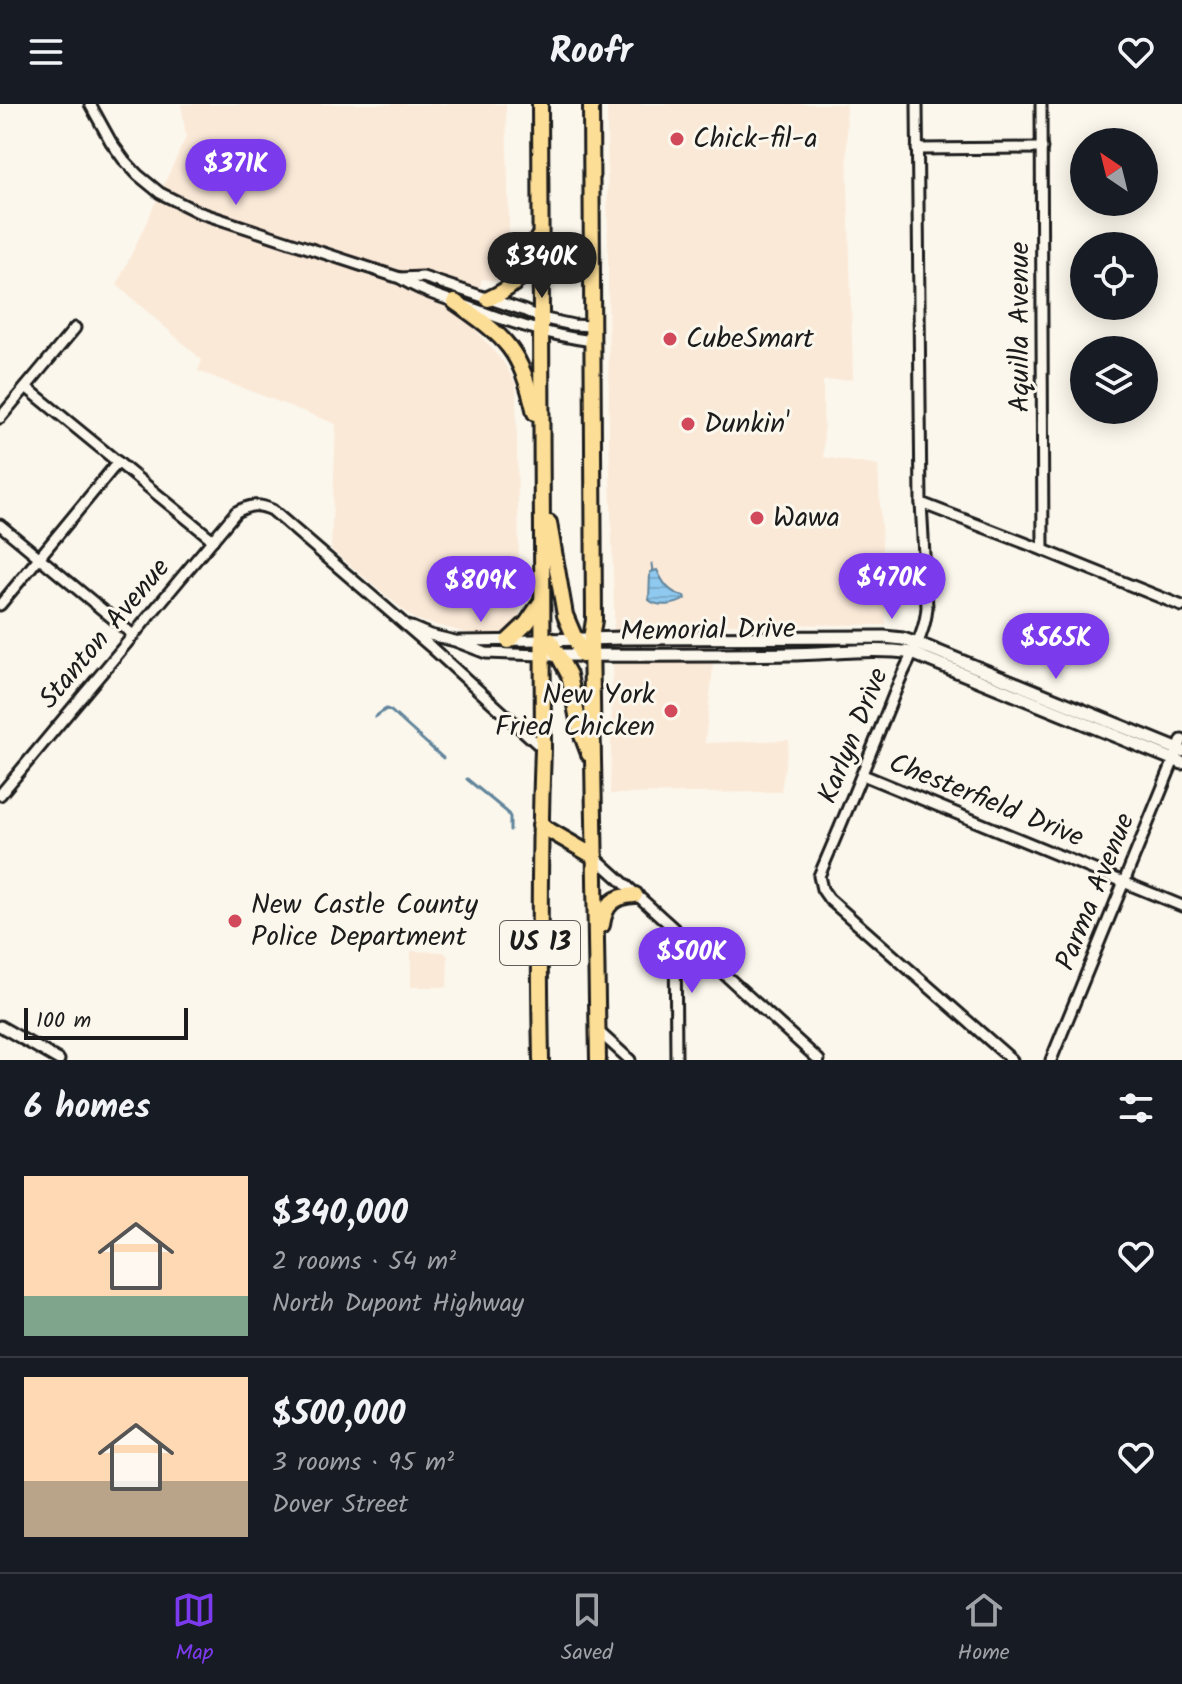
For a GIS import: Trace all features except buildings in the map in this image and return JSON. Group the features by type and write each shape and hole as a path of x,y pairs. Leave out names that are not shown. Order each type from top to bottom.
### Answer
{"highway":[{"name":"US 13","path":"540,104 544,645 540,825 541,1060"},
{"name":"US 13","path":"591,104 594,620 587,656 598,949 598,1060"},
{"path":"488,299 513,286 521,278 541,230"},
{"path":"455,302 497,333 514,352 526,377 541,440"},
{"path":"541,479 565,615 574,639 587,656"},
{"path":"508,641 527,623 542,601"},
{"path":"544,645 558,655 569,675 580,730 593,766"},
{"path":"540,825 595,857"},
{"path":"598,949 604,911 613,901 635,895"}],"street":[{"path":"90,104 111,142 138,175 160,193 198,212 400,278 416,288 515,324 541,324 592,333"},
{"name":"Karlyn Drive","path":"917,104 921,503 926,623 819,876 822,889 829,899 1012,1060"},
{"name":"Aquilla Avenue","path":"1041,104 1043,550"},
{"path":"917,149 1042,148"},
{"path":"400,278 423,277 523,310 541,324"},
{"path":"0,418 75,328"},
{"path":"26,387 213,540"},
{"path":"0,605 118,462"},
{"path":"921,503 1182,606"},
{"name":"Stanton Avenue","path":"0,795 236,512 247,506 261,505 272,510 401,622"},
{"path":"0,525 133,635"},
{"path":"401,622 543,749"},
{"name":"Memorial Drive","path":"401,622 486,653 574,639 903,639 914,649 1180,753"},
{"name":"Memorial Drive","path":"455,641 544,645"},
{"name":"Memorial Drive","path":"558,655 786,654 914,649"},
{"name":"Parma Avenue","path":"1051,1060 1180,753"},
{"name":"Chesterfield Drive","path":"863,775 1182,906"},
{"path":"595,857 819,1060"},
{"path":"675,930 676,1060"},
{"path":"0,1026 59,1060"},
{"path":"598,1031 630,1060"}],"shaded area":[{"path":"181,104 506,104 510,264 495,281 482,279 470,323 504,363 516,384 520,622 508,632 467,633 414,619 331,549 336,424 198,371 202,360 117,285 186,137"},
{"path":"607,104 846,104 853,379 823,381 824,457 878,466 886,625 712,624 713,667 705,743 789,740 781,792 610,794 614,611 609,441"},
{"path":"411,951 444,952 448,956 447,987 411,987"}],"water":[{"path":"657,570 667,587 685,599 667,605 649,600 650,572"}],"waterway":[{"path":"652,564 653,571"},
{"path":"375,717 386,709 391,711 443,758"},
{"path":"467,779 507,812 510,830"}],"place":[{"name":"Chick-fil-a","path":"677,139"},
{"name":"CubeSmart","path":"670,339"},
{"name":"Dunkin'","path":"688,424"},
{"name":"Wawa","path":"757,518"},
{"name":"New York Fried Chicken","path":"671,711"},
{"name":"New Castle County Police Department","path":"235,921"}]}
